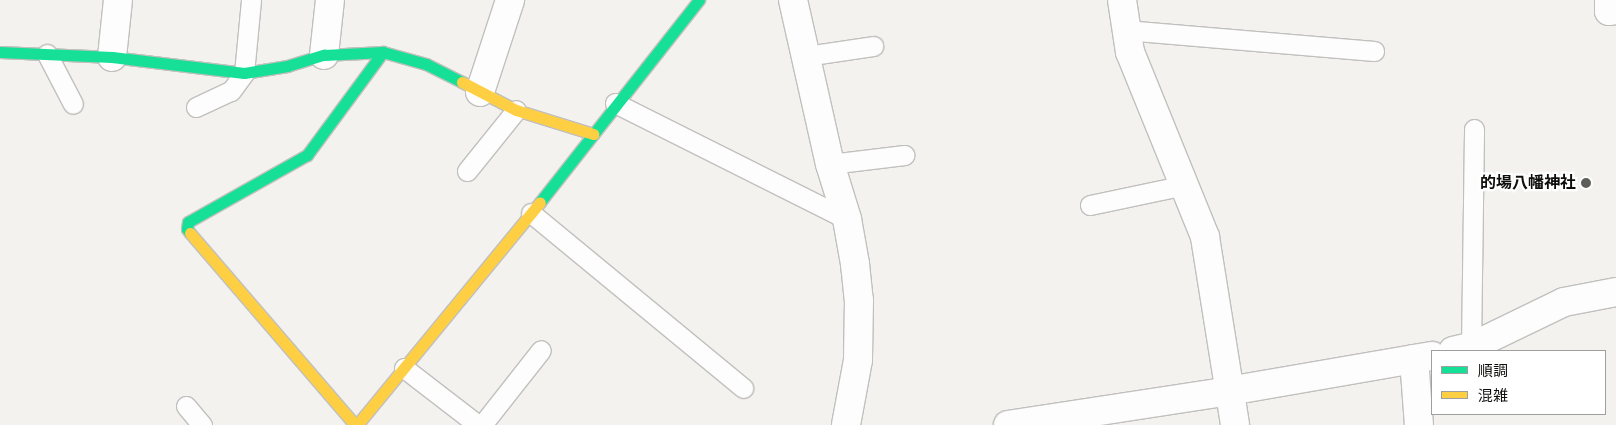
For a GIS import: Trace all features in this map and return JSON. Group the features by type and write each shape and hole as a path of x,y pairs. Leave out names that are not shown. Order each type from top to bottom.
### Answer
{"street":[{"path":"112,57 118,0"},
{"path":"324,55 330,0"},
{"path":"480,92 510,0"},
{"path":"383,52 306,155 188,222 187,229 356,425 530,213 593,134 615,103 699,0"},
{"path":"793,0 830,164 847,219 855,264 859,320 858,360 846,425"},
{"path":"1122,0 1125,30 1140,82 1185,185 1205,237 1211,265 1235,425"},
{"path":"1609,0 1609,11 1616,10"},
{"path":"0,52 112,57 244,73 287,66 324,55 383,52 426,64 516,110 593,134"},
{"path":"1462,349 1564,302 1616,292"},
{"path":"1008,425 1122,416 1229,391 1423,358 1418,425"}],"lane":[{"path":"196,107 231,91 244,73 251,0"},
{"path":"1125,30 1374,51"},
{"path":"806,56 873,46"},
{"path":"46,54 73,104"},
{"path":"615,103 847,219"},
{"path":"467,171 516,110"},
{"path":"1462,349 1474,129"},
{"path":"830,164 904,155"},
{"path":"1090,205 1185,185"},
{"path":"530,213 743,388"},
{"path":"482,425 541,350"},
{"path":"404,368 478,425"},
{"path":"186,406 202,425"}],"traffic: fast":[{"path":"540,202 699,0"},
{"path":"0,52 112,57 244,73 287,66 324,55 383,52 426,64 462,82"},
{"path":"190,233 187,229 188,222 307,155 383,52"}],"traffic: slow":[{"path":"462,82 516,110 593,134"},
{"path":"357,425 540,202"},
{"path":"190,233 355,425"}],"place":[{"name":"的場八幡神社","path":"1586,183"}]}
